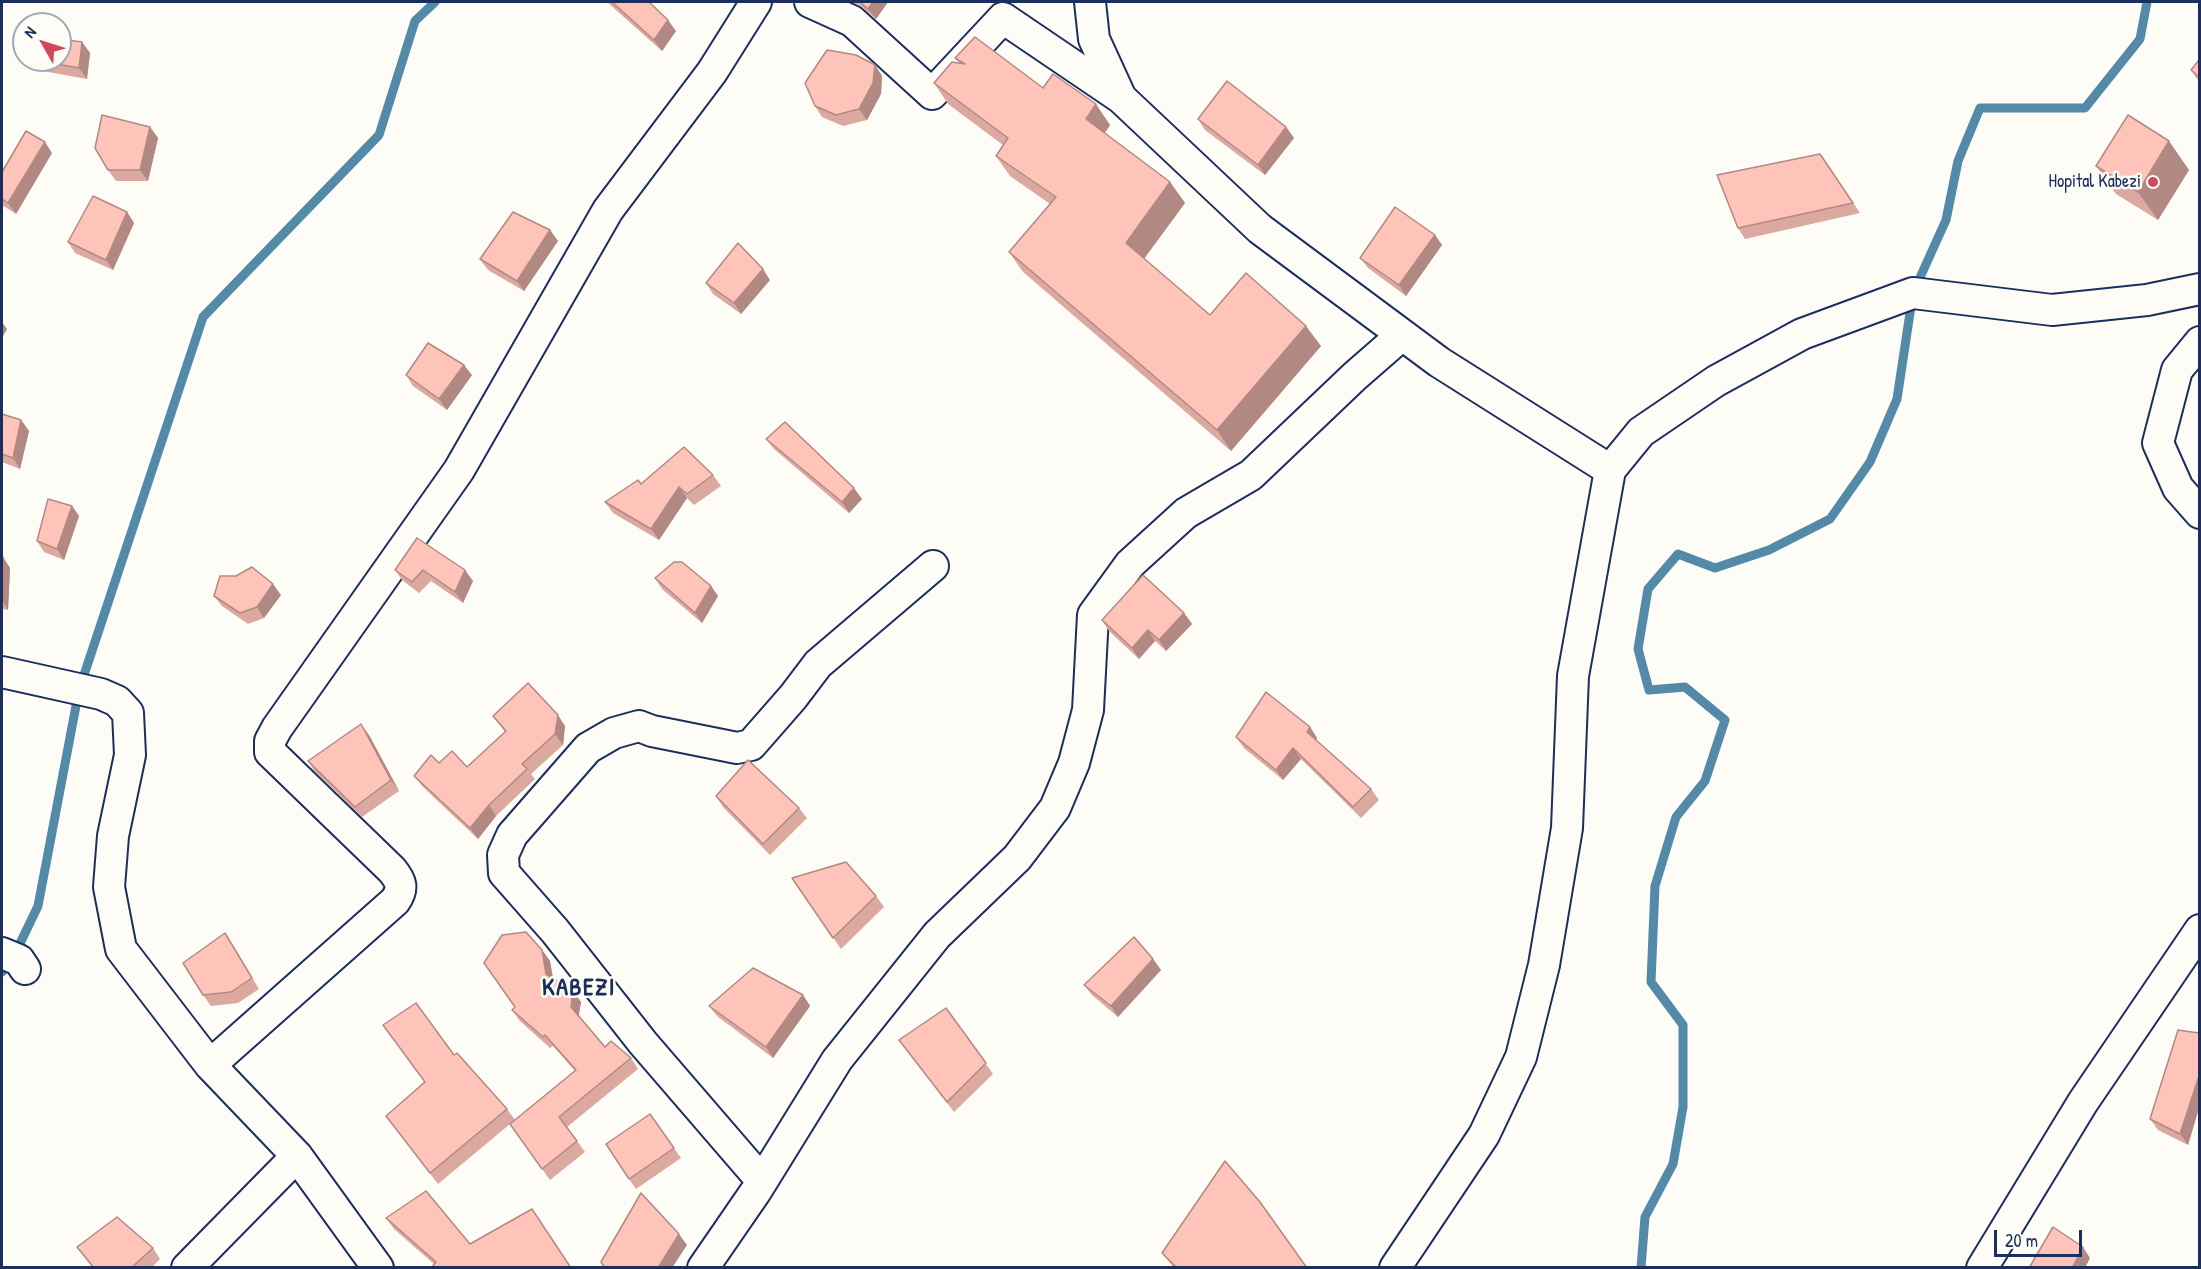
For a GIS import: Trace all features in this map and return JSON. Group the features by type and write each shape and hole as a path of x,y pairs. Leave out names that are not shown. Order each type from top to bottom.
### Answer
{"street":[{"path":"210,1065 395,901 400,894 399,879 392,870 270,752 270,741 459,470 608,210 712,72 756,2"},
{"path":"810,2 852,21 932,94 1003,18 1121,98 1260,229 1402,335 1439,362 1610,470"},
{"path":"1090,2 1094,39 1121,98"},
{"path":"1395,1268 1484,1135 1521,1057 1544,965 1567,828 1573,676 1610,470 1641,432 1716,381 1802,334 1913,293 2052,310 2147,300 2199,289"},
{"path":"703,1268 762,1181 844,1051 937,935 1017,858 1055,808 1074,763 1088,710 1093,615 1131,564 1186,513 1251,475 1355,376 1402,335"},
{"path":"2199,342 2177,370 2158,443 2178,488 2199,513"},
{"path":"762,1181 643,1043 555,931 504,873 503,855 512,835 588,748 614,733 639,726 652,731 737,748 751,745 818,664 933,566"},
{"path":"2,672 101,694 117,701 128,713 130,755 113,836 109,887 121,949 210,1065 297,1156 378,1268"},
{"path":"1982,1268 2083,1102 2199,930"},
{"path":"187,1268 297,1156"}],"building":[{"path":"612,2 649,2 668,20 654,40"},
{"path":"860,2 873,2 868,9"},
{"path":"975,37 1043,88 1053,74 1096,104 1086,119 1170,182 1126,243 1210,315 1246,273 1306,326 1217,430 1009,252 1056,197 996,156 1008,138 934,83 952,62 965,64 955,58"},
{"path":"72,41 82,42 79,68 72,67"},
{"path":"827,50 856,55 875,65 873,83 859,109 836,115 815,106 805,83"},
{"path":"2199,60 2199,77 2191,70"},
{"path":"1227,81 1286,127 1258,165 1198,119"},
{"path":"102,115 150,127 140,170 108,170 95,148"},
{"path":"2128,115 2169,141 2138,192 2096,166"},
{"path":"26,131 45,142 8,203 2,199 2,172"},
{"path":"1820,154 1853,203 1738,228 1717,175"},
{"path":"93,196 127,212 106,260 68,242"},
{"path":"1395,207 1435,235 1399,285 1360,258"},
{"path":"513,212 550,230 517,281 480,259"},
{"path":"738,243 763,269 734,303 706,283"},
{"path":"428,343 464,365 439,399 406,375"},
{"path":"2,414 21,420 13,458 2,454"},
{"path":"785,422 854,488 842,502 766,439"},
{"path":"684,447 713,475 687,494 679,487 651,529 605,502 638,480 641,484"},
{"path":"48,499 72,506 57,549 37,541"},
{"path":"417,538 465,570 455,592 423,570 412,582 395,570"},
{"path":"674,562 682,562 711,586 695,613 655,578"},
{"path":"252,567 273,584 257,607 240,613 214,596 220,576 236,576"},
{"path":"1143,575 1184,613 1159,640 1148,630 1132,648 1102,620"},
{"path":"528,683 558,715 555,734 522,764 527,769 489,805 470,828 414,776 431,755 439,763 452,751 467,767 506,731 493,716"},
{"path":"1266,692 1310,727 1307,732 1371,789 1353,807 1293,748 1276,770 1236,737"},
{"path":"361,724 391,780 355,807 308,761"},
{"path":"748,760 799,808 763,844 716,796"},
{"path":"846,862 876,896 833,938 792,878"},
{"path":"526,932 542,950 546,974 573,991 571,1007 605,1047 611,1041 631,1058 559,1117 577,1141 542,1169 510,1124 576,1070 545,1035 543,1037 512,1010 515,1007 484,963 502,935"},
{"path":"225,933 252,978 231,992 203,995 183,963"},
{"path":"1134,937 1153,959 1111,1006 1084,985"},
{"path":"753,968 803,995 766,1047 709,1006"},
{"path":"416,1003 454,1055 457,1053 507,1109 430,1173 386,1116 425,1082 383,1025"},
{"path":"946,1008 986,1063 947,1102 899,1040"},
{"path":"2178,1030 2199,1033 2199,1076 2180,1134 2150,1119"},
{"path":"650,1114 674,1148 629,1179 606,1144"},
{"path":"1225,1161 1260,1202 1307,1268 1177,1268 1162,1253"},
{"path":"426,1191 470,1244 532,1209 571,1268 431,1268 436,1262 386,1218"},
{"path":"641,1193 679,1234 658,1268 605,1268 601,1262"},
{"path":"117,1217 153,1248 131,1268 94,1268 77,1247"},
{"path":"2053,1227 2083,1247 2072,1268 2029,1268"}],"waterway":[{"path":"2,972 13,958 38,906 79,690 203,317 379,135 415,21 435,2"},
{"path":"1641,1268 1645,1217 1673,1164 1683,1107 1683,1025 1651,982 1655,886 1676,817 1705,781 1725,720 1685,687 1649,690 1638,649 1648,589 1678,554 1715,568 1769,550 1830,519 1870,462 1897,399 1913,293 1946,220 1958,161 1980,108 2085,108 2140,39 2147,2"}],"place":[{"name":"Hopital Kabezi","path":"2153,182"}],"district":[{"name":"KABEZI","path":"579,989"}]}
